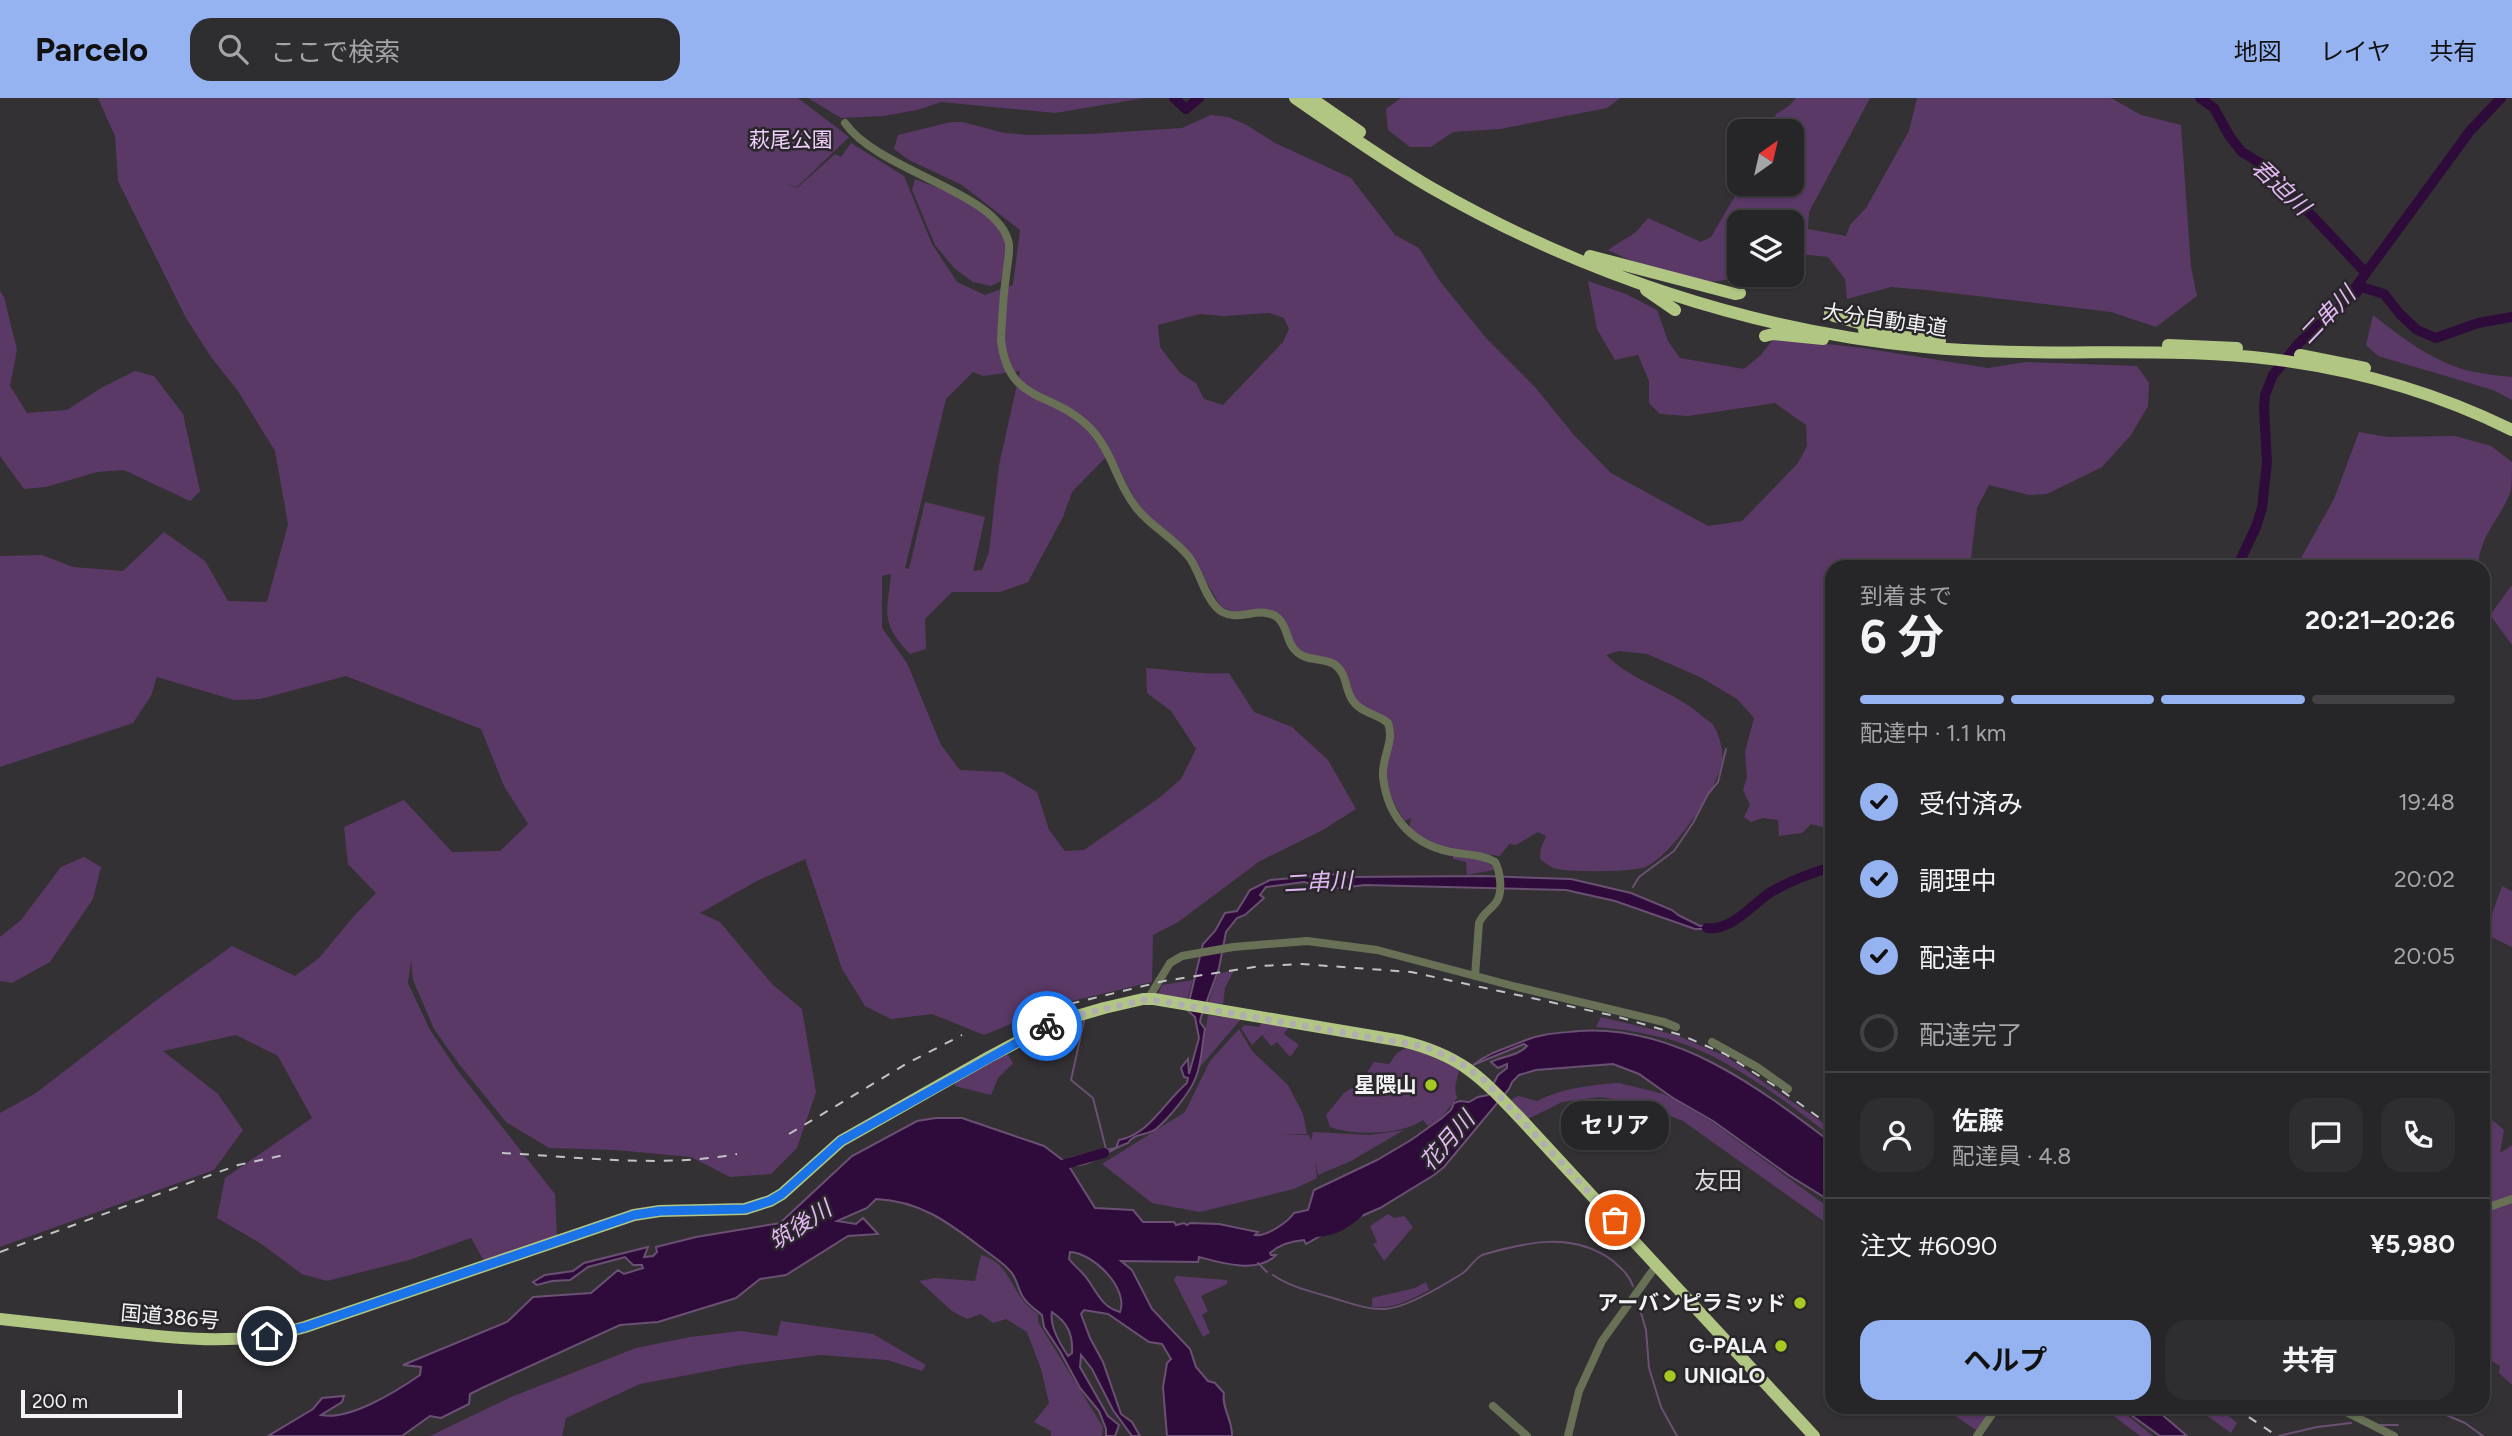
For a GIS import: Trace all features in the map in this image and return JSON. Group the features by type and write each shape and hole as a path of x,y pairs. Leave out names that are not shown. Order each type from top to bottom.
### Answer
{"highway":[{"name":"大分自動車道","path":"1295,98 1402,165 1588,260 1643,285 1737,313 1903,345 1978,351 2201,346 2299,355 2455,396 2512,421"},
{"name":"大分自動車道","path":"1311,98 1402,165"},
{"name":"大分自動車道","path":"1588,260 1698,294 1783,316 1940,341 2088,348"},
{"path":"1588,260 1740,293"},
{"path":"1588,260 1645,289 1675,310"},
{"path":"1830,313 1858,324 1940,341"},
{"path":"1765,336 1773,334 1903,345"},
{"name":"大分自動車道","path":"2383,377 2512,430"},
{"name":"国道386号","path":"0,1319 178,1338 229,1341 251,1339 305,1327 634,1215 660,1211 745,1209 782,1194 841,1141 1053,1023 1148,999 1426,1047 1475,1072 1814,1436"}],"street":[{"path":"845,123 852,133 873,149 901,167 971,200 999,224 1009,246 1001,340 1002,355 1009,374 1025,389 1083,421 1100,439 1129,498 1139,512 1178,544 1189,558 1217,608 1231,616 1268,613 1276,617 1288,632 1294,650 1302,656 1333,663 1346,679 1350,697 1355,705 1382,717 1388,723 1390,741 1383,774 1387,792 1403,825 1413,837 1440,850 1495,862 1499,873 1500,892 1495,904 1482,916 1479,923 1475,976"},
{"path":"1148,999 1170,963 1190,953 1296,942 1331,943 1377,950 1676,1027"},
{"path":"1712,1042 1758,1067 1788,1089"},
{"path":"2490,1207 2512,1199"},
{"path":"1568,1436 1579,1391 1602,1341 1656,1266"},
{"path":"1493,1406 1527,1436"},
{"path":"1977,1436 1992,1414"},
{"path":"2350,1414 2394,1436"}],"green space":[{"name":"萩尾公園","path":"98,98 798,98 849,137 797,187 785,184 797,188 835,154 841,157 851,143 904,176 932,244 957,282 985,295 1013,285 1020,230 962,185 909,160 894,149 898,135 951,122 963,122 1004,133 1090,134 1182,128 1211,115 1228,117 1245,124 1275,143 1351,178 1395,235 1419,248 1439,280 1486,338 1535,387 1573,434 1611,473 1708,526 1742,521 1798,463 1807,446 1806,425 1775,403 1688,416 1660,414 1649,403 1649,381 1638,355 1615,360 1597,329 1588,281 1626,294 1657,310 1668,341 1680,358 1744,369 1761,355 1774,338 1863,348 1988,368 2027,362 2137,366 2149,383 2148,406 2131,435 2102,467 2047,494 2029,495 1989,485 1977,508 1971,560 1825,560 1825,833 1823,827 1811,824 1802,833 1779,836 1778,820 1763,818 1751,822 1744,817 1750,805 1743,790 1747,777 1745,752 1754,718 1737,699 1700,677 1647,654 1619,651 1606,655 1628,672 1690,706 1711,723 1721,743 1722,753 1719,773 1712,788 1680,836 1656,861 1645,867 1614,871 1572,871 1552,867 1540,859 1546,836 1538,832 1516,845 1509,844 1500,856 1440,847 1418,837 1409,829 1411,818 1405,821 1392,798 1386,779 1386,762 1394,728 1382,716 1358,702 1350,689 1344,670 1304,653 1294,644 1272,611 1267,609 1239,614 1221,607 1192,557 1141,510 1110,453 1072,492 1063,517 1028,582 1000,592 952,592 925,619 926,649 910,654 894,634 888,617 891,574 882,576 882,628 907,663 941,745 960,770 1003,772 1037,792 1049,830 1065,851 1084,850 1159,798 1181,779 1196,749 1171,711 1147,693 1146,668 1229,673 1254,712 1292,727 1328,760 1356,809 1321,831 1260,861 1178,922 1153,935 1152,982 1059,1004 984,1035 932,1014 891,1019 865,1006 842,969 805,859 755,882 700,913 720,922 772,984 802,1009 816,1092 797,1148 771,1174 730,1177 691,1157 615,1150 549,1148 506,1122 459,1064 434,1029 413,980 411,961 408,983 430,1030 458,1071 555,1194 557,1237 484,1261 471,1238 409,1260 327,1281 302,1274 260,1243 217,1218 225,1178 312,1118 278,1056 236,1035 163,1051 218,1094 243,1130 214,1170 0,1247 0,1113 36,1093 232,946 295,976 319,958 376,893 348,864 344,827 404,800 452,852 500,851 528,824 504,786 481,729 346,676 260,699 234,700 157,677 151,696 133,723 0,767 0,556 42,555 73,567 123,571 164,532 205,561 228,601 267,602 288,524 275,451 238,391 211,357 186,318 118,181 115,136","holes":["1269,313 1284,318 1289,329 1283,342 1223,405 1204,399 1196,383 1180,373 1160,347 1158,325 1200,314 1224,316","1020,371 999,465 989,552 982,570 973,571 985,517 925,502 909,569 905,568 946,399 973,372 983,376"]},
{"path":"808,98 1145,98 1055,113 941,102 917,110 883,116 841,118"},
{"path":"1401,98 1620,98 1607,108 1500,129 1453,132 1431,147 1410,147 1388,130 1386,109"},
{"path":"1796,98 1870,98 1809,212 1808,229 1846,236 1850,225 1866,208 1909,131 1917,98 2111,98 2141,115 2181,125 2191,267 2197,296 2156,327 2111,312 1926,290 1891,287 1847,299 1845,279 1828,257 1804,254 1804,210 1727,210 1725,280 1710,282 1674,276 1608,250 1636,232 1648,218 1701,242 1711,237 1735,196 1804,196 1804,119 1775,119 1776,114"},
{"path":"915,179 971,203 995,222 1006,249 1001,281 991,286 973,282 954,268 935,245 912,190"},
{"path":"0,291 4,297 17,350 10,386 27,413 67,410 101,388 135,371 154,376 183,414 200,491 190,501 124,470 97,472 46,487 24,489 0,456"},
{"path":"2373,315 2408,341 2446,363 2474,372 2512,377 2512,400 2493,390 2378,356 2366,345"},
{"path":"2359,432 2388,437 2455,436 2491,446 2512,462 2511,490 2487,535 2479,560 2300,560 2334,499"},
{"path":"2512,585 2512,645 2490,615"},
{"path":"1453,855 1483,860 1495,868 1467,875 1466,862 1453,859"},
{"path":"84,857 101,867 93,899 50,962 12,983 0,981 0,937 21,920 61,867"},
{"path":"2502,886 2512,891 2512,947 2490,936 2490,920"},
{"path":"1234,970 1225,988 1223,1004 1208,1003 1218,974"},
{"path":"1193,980 1187,1000 1158,994 1162,985"},
{"path":"1208,1015 1241,1019 1200,1067"},
{"path":"1601,1017 1676,1035 1727,1057 1825,1124 1825,1131 1738,1070 1693,1047 1638,1032 1596,1027"},
{"path":"1262,1022 1289,1027 1284,1034 1299,1045 1290,1057 1277,1042 1271,1046 1262,1035 1252,1045 1241,1028 1245,1025 1259,1027"},
{"path":"1239,1029 1252,1051 1288,1085 1303,1114 1307,1134 1280,1135 1309,1135 1311,1141 1313,1132 1370,1135 1404,1130 1351,1161 1318,1175 1315,1161 1317,1178 1294,1189 1200,1212 1152,1203 1102,1164 1185,1112 1210,1061"},
{"path":"1406,1048 1446,1060 1459,1070 1455,1088 1457,1098 1440,1119 1428,1126 1423,1120 1403,1129 1378,1132 1352,1132 1330,1127 1326,1115 1344,1093 1360,1083 1374,1062 1389,1064 1397,1053"},
{"path":"1007,1053 1013,1063 998,1078 991,1095 955,1086 955,1082"},
{"path":"1619,1083 1664,1094 1712,1122 1825,1205 1825,1222 1683,1121 1637,1103 1600,1097 1562,1102 1528,1119 1511,1100 1518,1096 1537,1101 1557,1093"},
{"path":"2490,1118 2504,1130 2500,1153 2512,1145 2512,1385 2499,1373 2500,1366 2490,1360"},
{"path":"1388,1214 1394,1218 1404,1216 1413,1227 1384,1261 1373,1244 1377,1242 1370,1226"},
{"path":"981,1255 997,1263 1025,1303 1038,1314 1038,1322 1103,1427 1102,1436 1051,1436 1051,1431 1034,1422 1049,1403 1041,1369 1027,1332 1006,1319 993,1323 981,1314 967,1319 952,1311 919,1281 935,1278 975,1281"},
{"path":"1176,1276 1227,1280 1227,1284 1201,1296 1208,1311 1202,1315 1210,1333 1203,1337 1174,1280"},
{"path":"1426,1282 1429,1290 1408,1300 1388,1307 1372,1307 1372,1298 1415,1288"},
{"path":"781,1321 873,1334 926,1365 922,1371 887,1360 820,1355 741,1365 640,1384 566,1418 562,1436 430,1436 511,1397 636,1348 690,1337 740,1331 777,1336"},
{"path":"1953,1414 1989,1414 1977,1431"},
{"path":"2111,1414 2126,1414 2153,1436 2140,1436"},
{"path":"2205,1414 2226,1414 2237,1423 2231,1433"}],"water":[{"path":"1339,874 1346,877 1484,876 1571,879 1631,893 1672,910 1700,926 1718,925 1719,929 1695,929 1615,901 1566,890 1365,885 1332,889 1304,882 1266,887 1260,895 1264,898 1245,915 1237,918 1226,932 1219,968 1201,1017 1200,1022 1205,1029 1196,1077 1173,1112 1156,1129 1116,1148 1119,1140 1130,1137 1148,1124 1187,1083 1188,1078 1184,1077 1181,1068 1188,1059 1189,1074 1199,1038 1195,1017 1187,1010 1203,944 1215,931 1225,913 1237,911 1250,890 1270,880"},
{"name":"筑後川","path":"1579,1031 1615,1032 1649,1038 1714,1064 1745,1081 1825,1138 1825,1198 1639,1074 1613,1064 1536,1070 1519,1075 1512,1082 1444,1167 1434,1175 1380,1208 1334,1228 1306,1244 1304,1240 1278,1247 1270,1253 1276,1255 1268,1261 1250,1266 1199,1257 1198,1262 1121,1261 1132,1270 1152,1309 1190,1349 1196,1367 1224,1393 1232,1436 1167,1436 1163,1387 1167,1363 1171,1359 1162,1344 1149,1342 1108,1314 1084,1310 1081,1314 1103,1362 1121,1414 1132,1422 1140,1436 1132,1436 1113,1410 1092,1369 1081,1355 1080,1367 1108,1416 1119,1425 1115,1436 1106,1436 1099,1411 1080,1388 1044,1327 1042,1315 1025,1300 1008,1268 934,1215 907,1204 876,1199 867,1208 837,1221 856,1224 863,1218 878,1234 848,1236 786,1275 760,1279 736,1298 658,1322 620,1325 470,1394 469,1404 441,1418 430,1416 402,1436 268,1436 313,1409 322,1398 344,1396 342,1402 321,1415 332,1416 359,1409 386,1396 420,1375 421,1367 403,1365 507,1322 533,1297 591,1293 618,1270 624,1274 643,1268 642,1265 633,1265 625,1257 588,1267 570,1280 537,1285 533,1282 545,1275 573,1271 584,1263 648,1247 644,1257 653,1256 657,1252 656,1247 696,1237 780,1223 852,1156 917,1121 962,1118 1044,1146 1064,1161 1070,1159 1067,1163 1095,1208 1133,1210 1143,1222 1174,1222 1176,1225 1219,1224 1258,1232 1255,1235 1265,1234 1287,1221 1294,1213 1308,1210 1314,1190 1377,1160 1411,1140 1442,1118 1454,1103 1469,1102 1488,1095 1498,1075 1507,1068 1507,1064 1498,1068 1491,1062 1515,1054 1527,1046 1524,1044 1473,1065 1486,1057 1545,1035","holes":["1070,1252 1089,1258 1107,1273 1119,1293 1120,1312 1101,1299 1069,1259","1052,1312 1062,1320 1072,1340 1072,1353 1068,1356 1054,1329"]},
{"path":"1116,1148 1094,1160 1075,1165 1086,1162 1099,1151"},
{"path":"2130,1414 2161,1414 2187,1436 2160,1436"}],"waterway":[{"name":"君迫川","path":"1174,98 1186,109 1199,98"},
{"name":"君迫川","path":"2200,98 2214,108 2242,152 2265,166 2366,273"},
{"name":"二串川","path":"2240,560 2262,508 2267,462 2265,395 2273,375 2299,343 2344,303 2470,131 2501,98"},
{"path":"2355,294 2361,287 2384,294 2417,330 2436,338 2478,323 2512,317"},
{"path":"1633,887 1639,877 1674,851 1693,823 1708,794 1718,782 1726,749"},
{"name":"二串川","path":"1707,928 1725,925 1778,888 1825,869"},
{"path":"1084,1021 1071,1080 1093,1098 1106,1149"},
{"name":"二串川","path":"1055,1167 1104,1153"},
{"name":"花月川","path":"1316,1232 1338,1227 1358,1213"},
{"path":"1273,1275 1287,1283 1359,1306 1394,1308 1463,1273 1482,1255 1532,1243 1566,1242 1598,1252 1613,1261 1633,1286"},
{"path":"1258,1263 1267,1272"},
{"path":"1637,1299 1646,1330 1649,1368 1661,1407 1677,1436"},
{"path":"2444,1414 2465,1423 2483,1436"},
{"path":"2279,1436 2317,1427 2351,1423"},
{"path":"2380,1425 2398,1425"}],"railway":[{"path":"1053,1008 1164,981 1261,966 1301,964 1411,972 1615,1016 1681,1035 1725,1054 1825,1122"},
{"path":"789,1134 906,1064 962,1035"},
{"path":"502,1153 649,1161 737,1154"},
{"path":"0,1252 238,1165 284,1155"},
{"path":"2244,1414 2277,1436"}],"way so far":[{"path":"1047,1026 1069,1017 1143,999 1154,999 1426,1047 1456,1060 1484,1080 1615,1220"}],"place":[{"name":"星隈山","path":"1431,1085"},
{"name":"セリア","path":"1615,1220"},
{"name":"アーバンピラミッド","path":"1800,1303"},
{"name":"G-PALA","path":"1781,1346"},
{"name":"UNIQLO","path":"1670,1376"}],"district":[{"name":"友田","path":"1718,1181"}],"route":[{"path":"267,1336 305,1327 634,1215 660,1211 745,1209 770,1201 782,1194 841,1141 1047,1026"}]}
